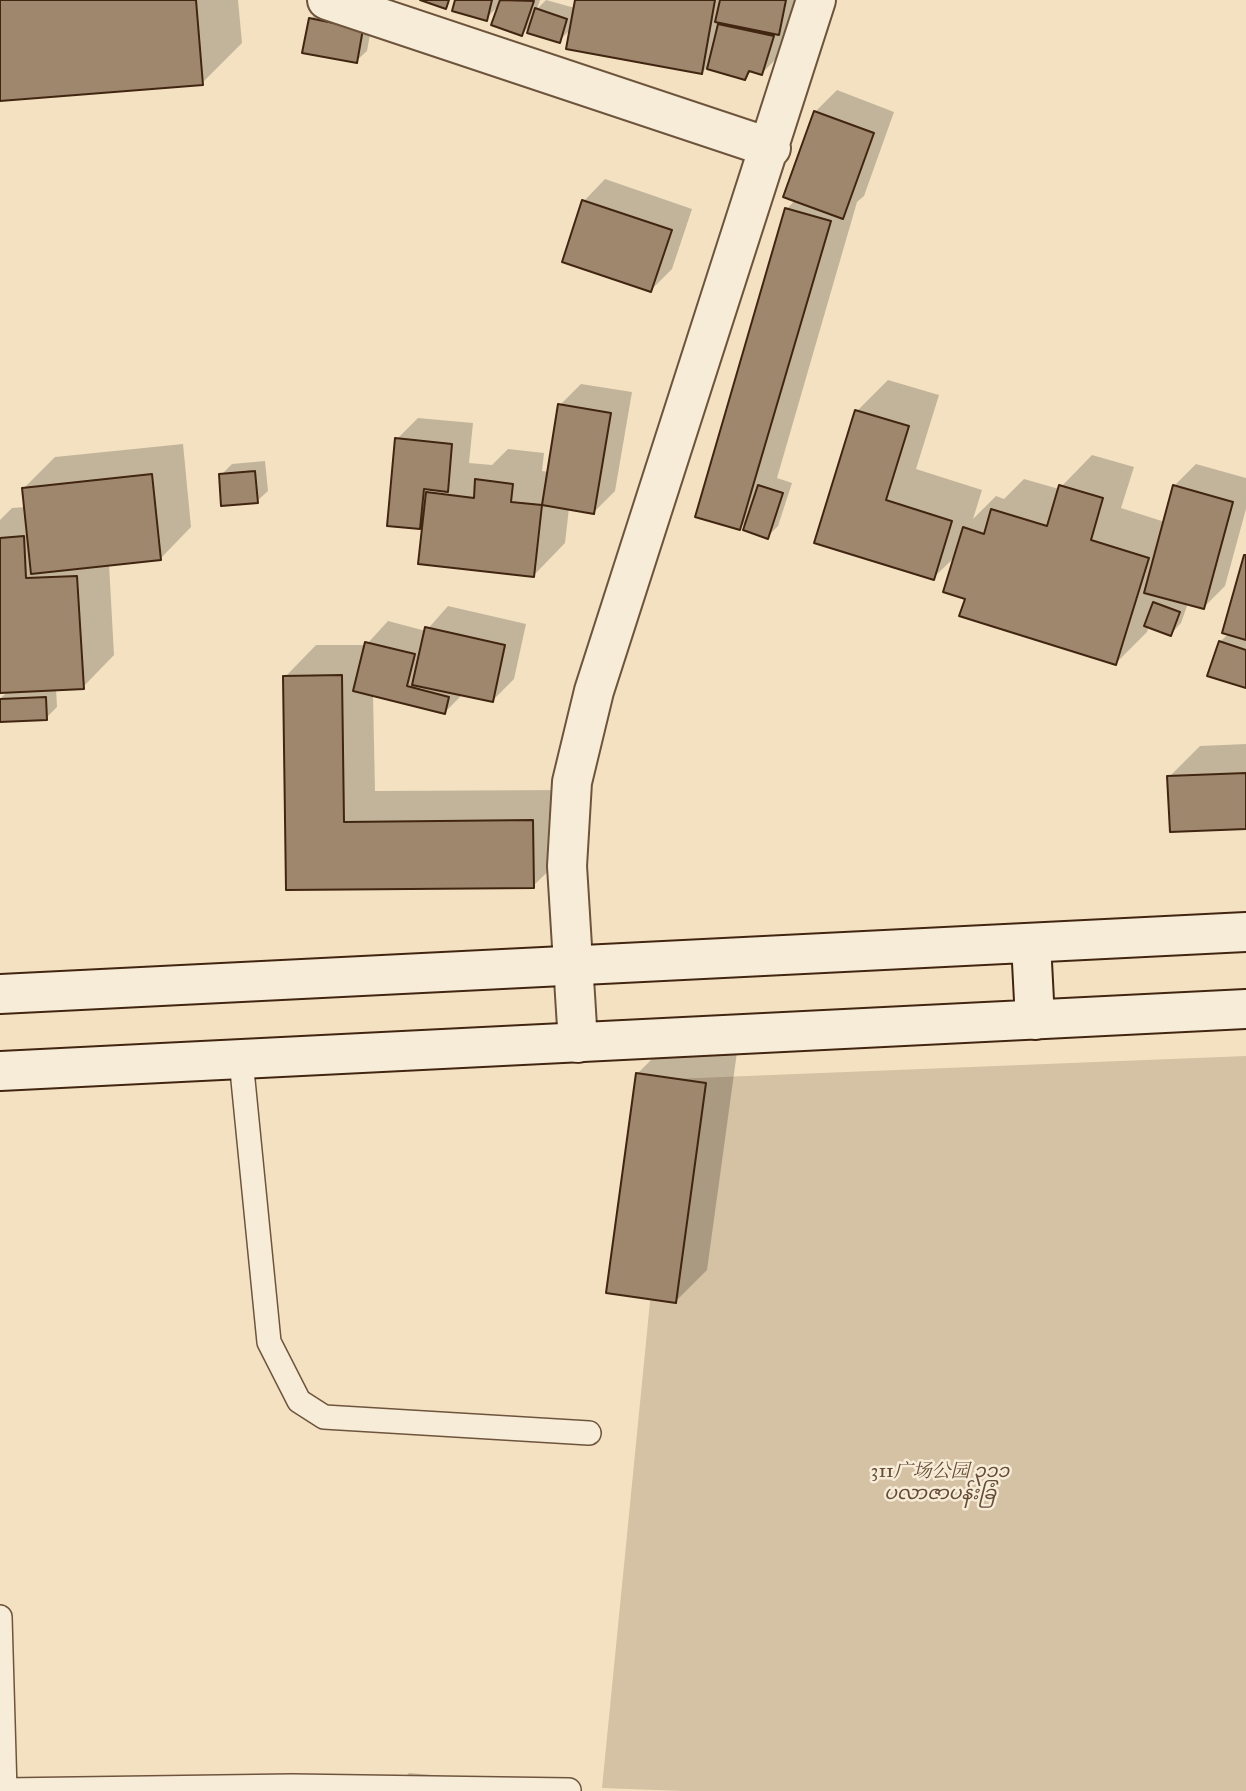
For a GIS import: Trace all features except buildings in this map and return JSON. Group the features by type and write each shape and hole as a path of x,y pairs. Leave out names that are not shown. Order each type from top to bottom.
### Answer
{"main road":[{"path":"327,0 771,148"},
{"path":"578,1043 567,866 571,796 587,717 771,148 816,0"},
{"path":"0,994 1246,932"},
{"path":"1031,943 1035,1020"},
{"path":"0,1071 1246,1009"}],"lane":[{"path":"241,1060 269,1342 299,1401 324,1417 589,1433"},
{"path":"0,1618 5,1791 292,1786 569,1790"}],"green space":[{"name":"311广场公园 ၃၁၁ ပလာဇာပန်းခြံ","path":"1246,1056 1246,1791 683,1791 602,1788 672,1079"}]}
